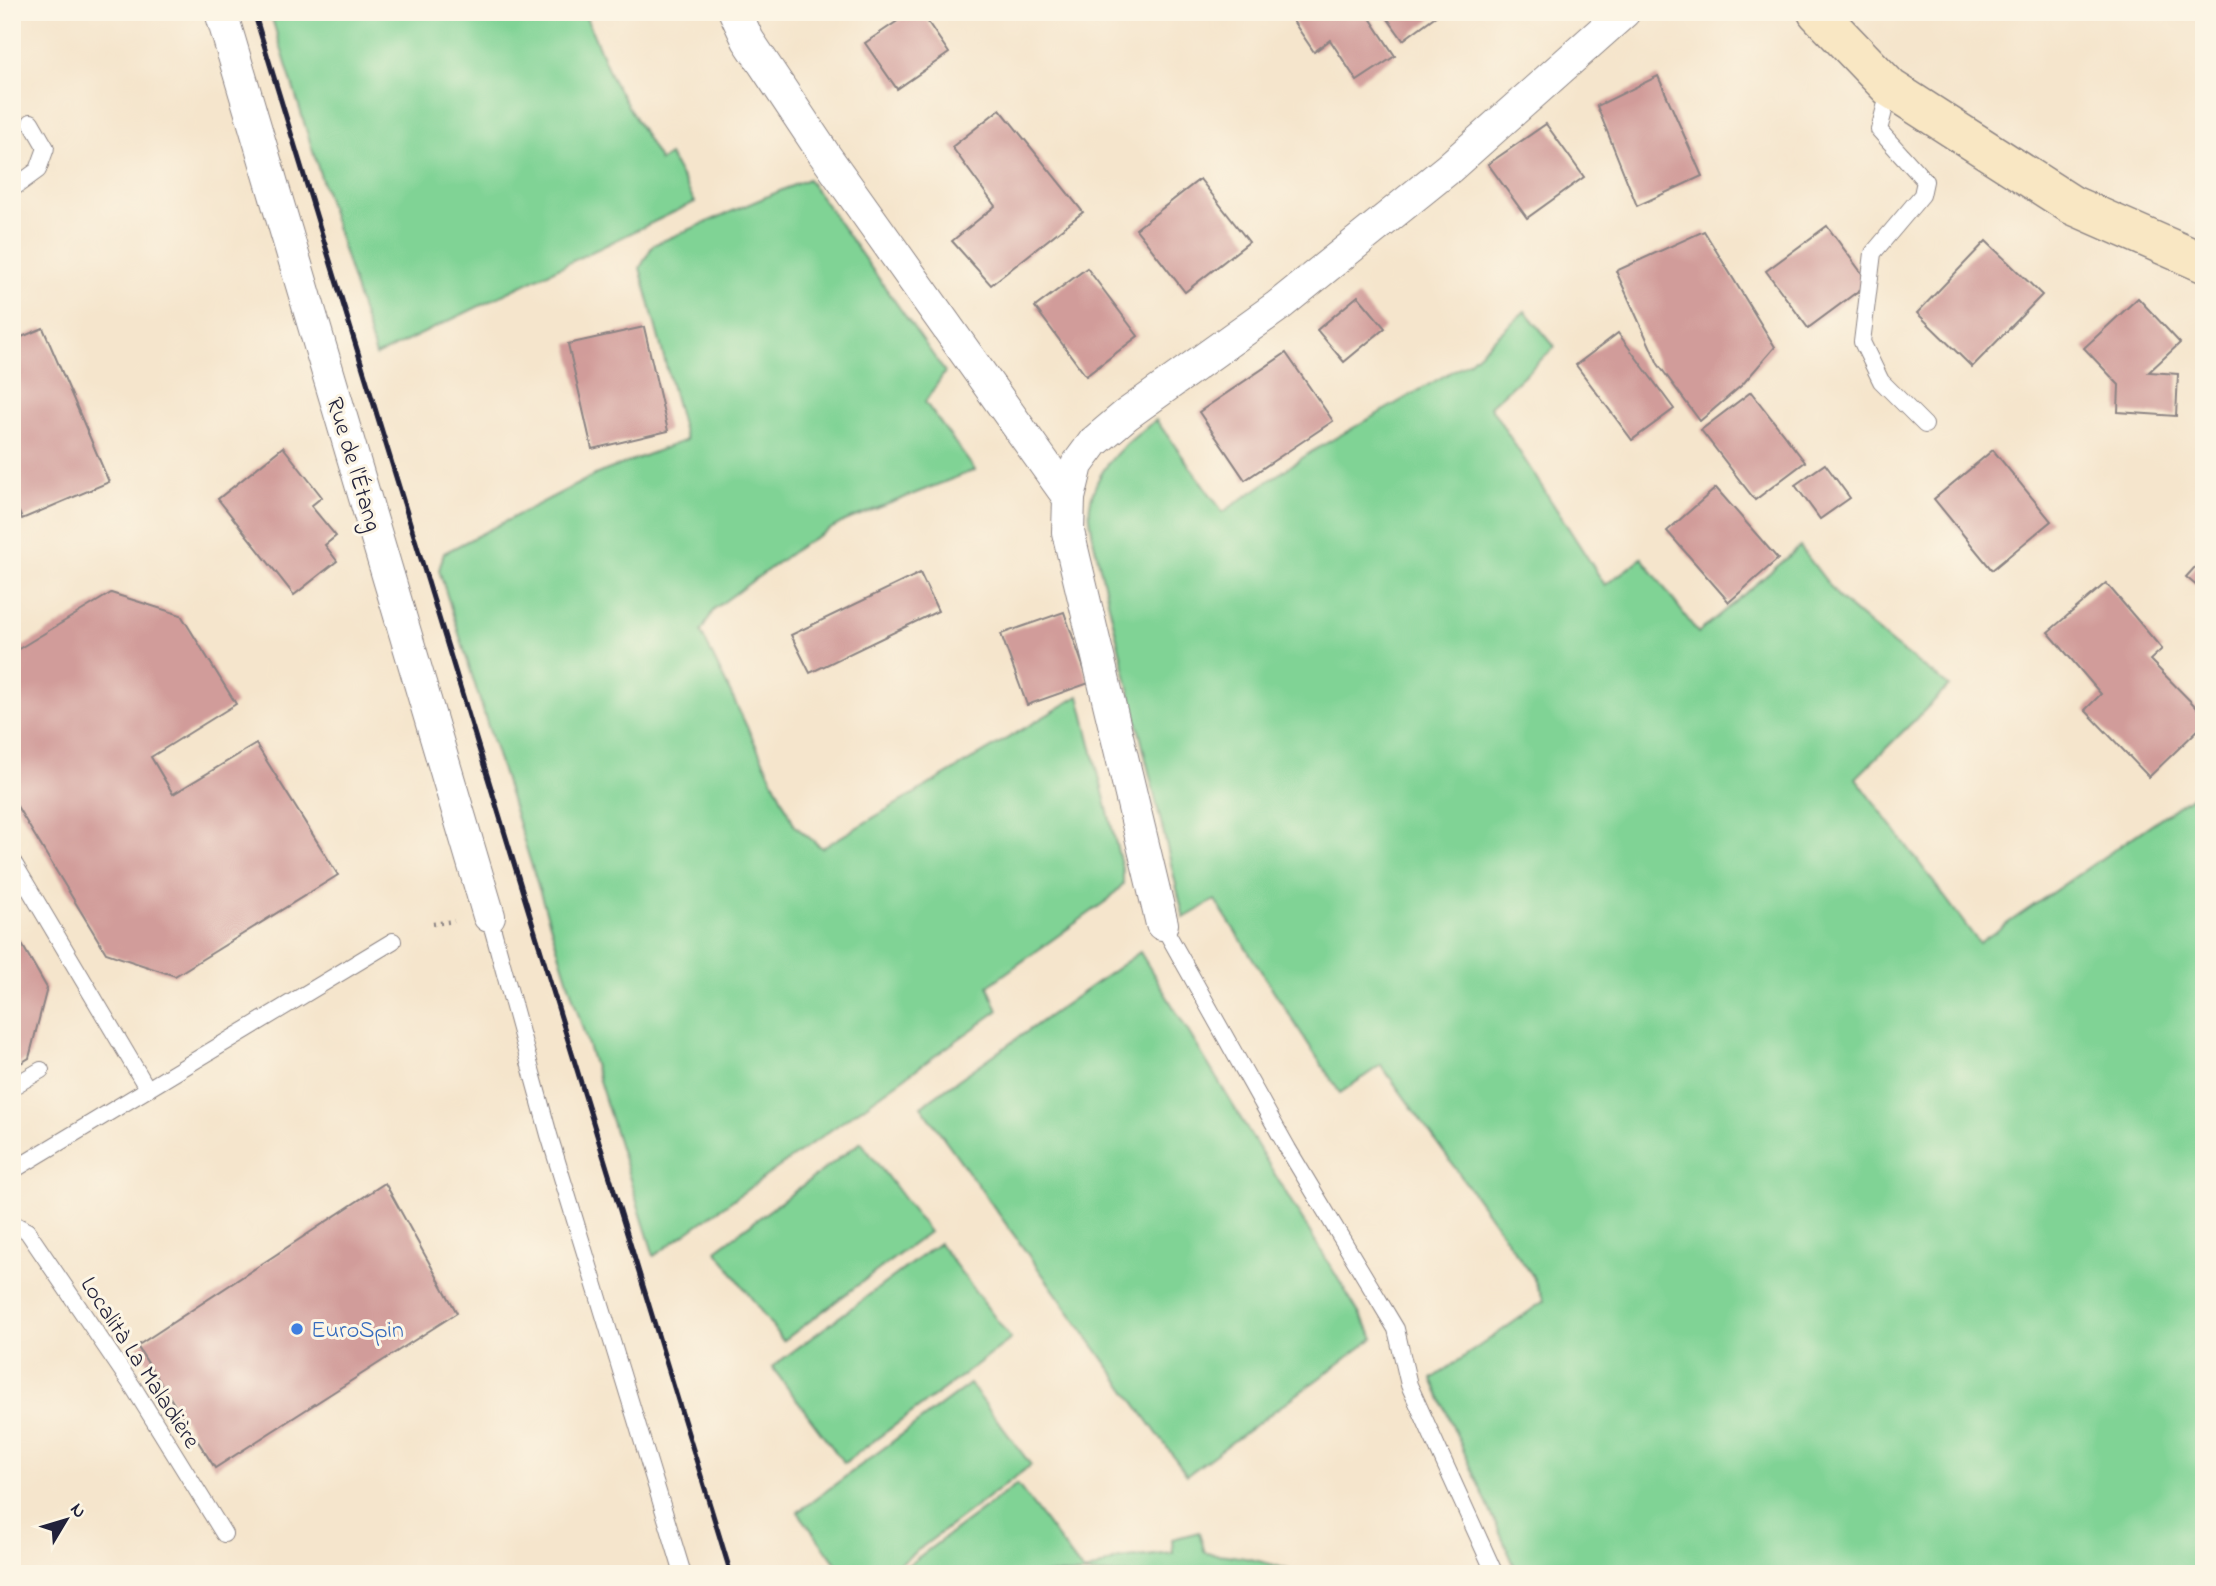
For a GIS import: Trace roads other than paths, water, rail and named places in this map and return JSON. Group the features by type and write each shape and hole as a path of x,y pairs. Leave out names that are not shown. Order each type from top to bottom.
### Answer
{"street":[{"name":"Rue de l'Étang","path":"221,12 489,916"},
{"path":"734,12 748,40 839,176 1069,498"},
{"path":"1162,925 1068,532 1069,498 1077,465 1094,442 1126,415 1278,306 1438,177 1624,12"},
{"path":"1817,12 1890,88 2072,205 2204,263"}],"lane":[{"path":"1890,88 1879,130 1925,181 1922,195 1873,253 1862,342 1881,381 1925,425"},
{"path":"12,189 38,170 46,148 30,122"},
{"path":"12,860 147,1088"},
{"path":"489,916 549,1135 683,1574"},
{"path":"1162,925 1288,1149 1396,1329 1409,1385 1495,1574"},
{"path":"12,1171 393,941"},
{"path":"12,1087 41,1070"},
{"name":"Località La Maladière","path":"12,1223 27,1231 135,1390 224,1534"}],"railway":[{"path":"254,12 731,1574"}],"place":[{"name":"EuroSpin","path":"297,1329"}]}
